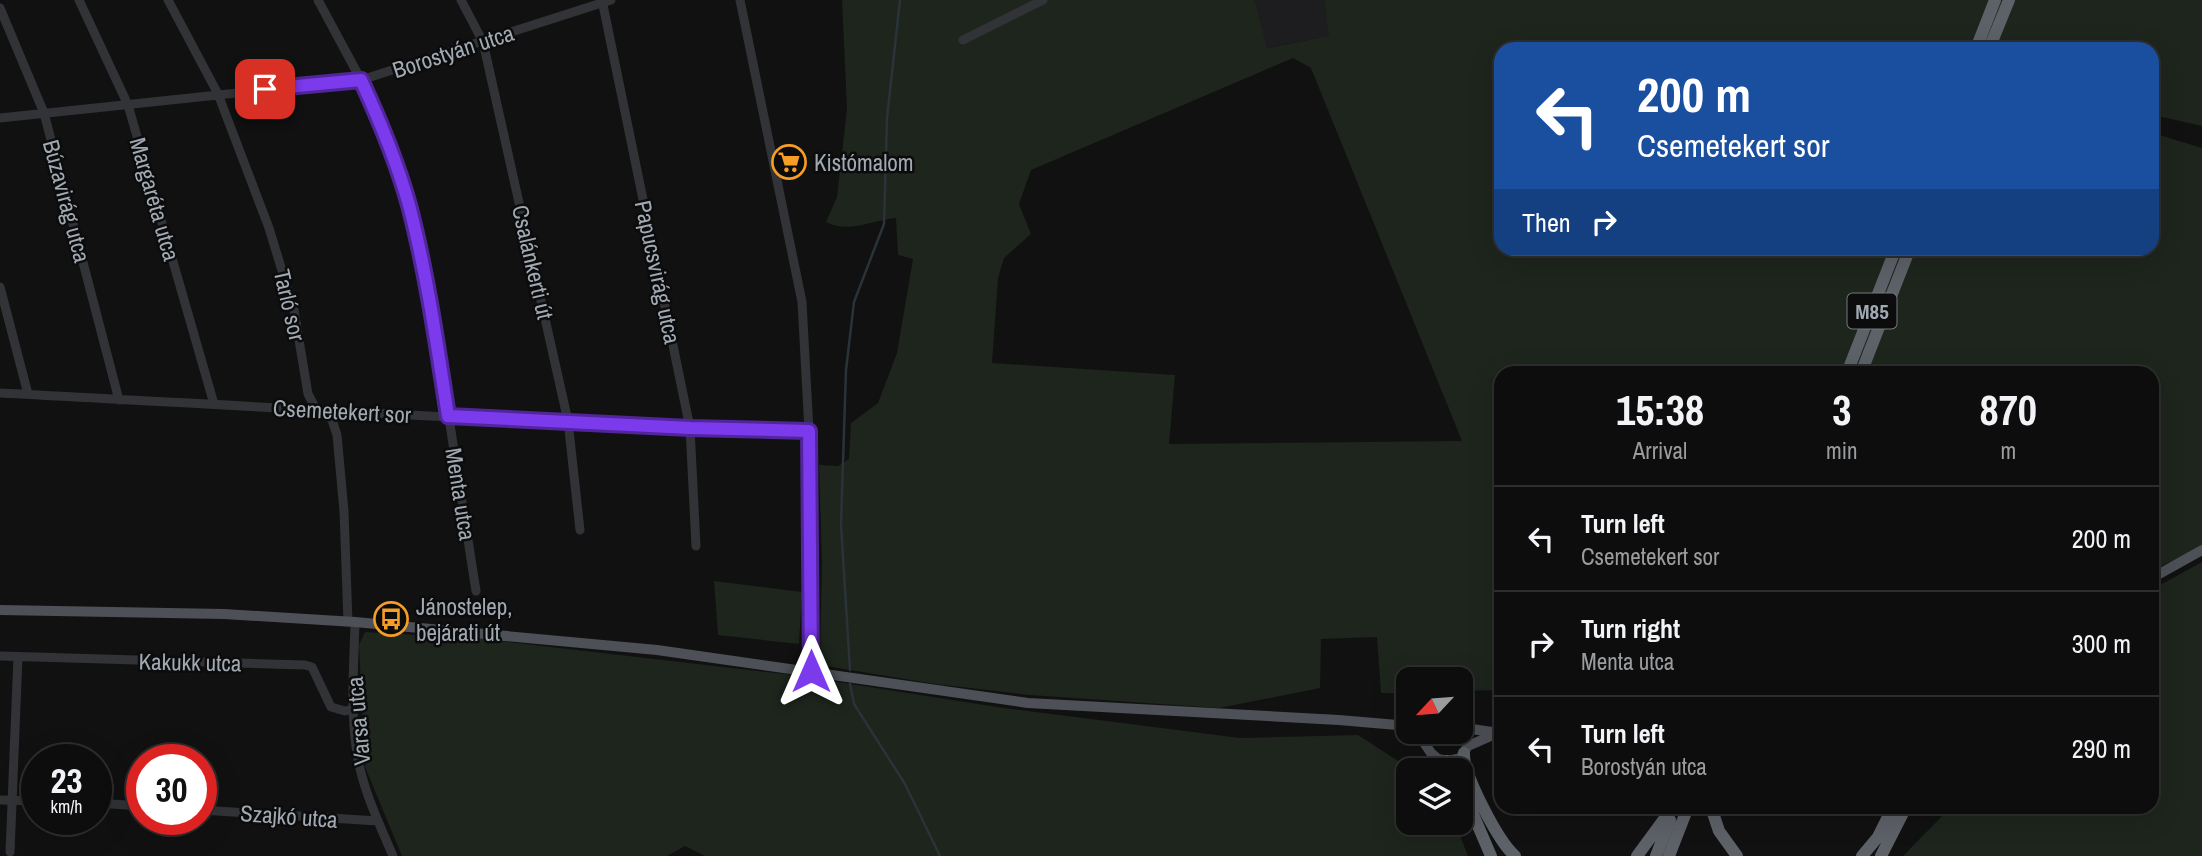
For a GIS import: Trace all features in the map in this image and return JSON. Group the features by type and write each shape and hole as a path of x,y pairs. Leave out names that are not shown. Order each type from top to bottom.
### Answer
{"highway":[{"path":"1979,42 1995,0"},
{"path":"1992,42 2009,0"},
{"name":"M85","path":"1850,366 1893,256"},
{"name":"M85","path":"1864,366 1907,256"},
{"path":"1466,750 1468,771 1492,826 1515,856"},
{"path":"1473,814 1491,856"},
{"path":"1637,856 1669,814"},
{"path":"1656,856 1671,814"},
{"path":"1669,856 1685,814"},
{"path":"1713,814 1719,831 1737,856"},
{"path":"1862,856 1878,837 1890,814"},
{"path":"1881,856 1902,814"}],"main road":[{"path":"2159,574 2202,550"},
{"path":"0,610 224,614 577,641 811,671 1028,703 1339,720 1393,726 1419,735 1437,758"},
{"path":"1474,728 1494,731"},
{"path":"1456,758 1494,736"},
{"path":"1466,750 1468,744"}],"street":[{"name":"Margaréta utca","path":"79,0 128,105 214,404"},
{"name":"Tarló sor","path":"168,0 218,94 249,171 294,310 308,394 315,407 332,420 337,435 351,622"},
{"name":"Menta utca","path":"318,0 361,80 385,132 408,203 423,266 476,591"},
{"name":"Csalánkerti út","path":"461,0 483,42 568,421 580,530"},
{"path":"740,0 802,302 809,431 811,671"},
{"path":"963,40 1043,0"},
{"name":"Borostyán utca","path":"0,118 361,80 605,1"},
{"name":"Papucsvirág utca","path":"605,1 690,428 696,546"},
{"name":"Búzavirág utca","path":"0,8 44,113 119,400"},
{"path":"0,287 28,394"},
{"name":"Csemetekert sor","path":"0,393 321,411 809,431"},
{"name":"Varsa utca","path":"351,622 357,755 377,821 393,856"},
{"name":"Kakukk utca","path":"0,656 305,665 312,667 331,707 345,711 353,709"},
{"path":"10,852 18,657"},
{"path":"0,800 21,800"},
{"name":"Szajkó utca","path":"217,811 377,821"}],"shaded area":[{"path":"842,0 1255,0 1267,48 1329,36 1324,0 2202,0 2202,126 2159,116 2159,42 1494,42 1494,256 2159,256 2159,135 2202,148 2202,547 2159,568 2159,366 1494,366 1494,690 1474,691 1474,667 1396,667 1396,693 1381,693 1377,637 1321,639 1320,688 1219,708 1030,695 935,684 820,665 822,561 819,465 838,466 849,459 851,423 878,403 897,353 913,259 898,255 896,218 851,227 826,222 837,197 847,109","holes":["1293,58 1311,68 1462,441 1169,444 1175,375 992,363 998,278 1004,258 1031,234 1019,204 1031,170"]},
{"path":"1255,0 1324,0 1330,36 1266,48"},
{"path":"2202,562 2202,856 1903,856 1944,814 2159,814 2159,586"},
{"path":"714,581 802,592 799,644 718,635"},
{"path":"365,632 474,638 793,675 997,707 1240,738 1358,735 1396,760 1396,835 1460,835 1468,856 705,856 685,846 667,856 402,856 365,767 359,645"}],"waterway":[{"path":"850,670 841,524 846,370 854,302 884,224 887,118 900,0"},
{"path":"850,684 854,704 905,784 940,856"}],"place":[{"name":"Kistómalom","path":"789,162"},
{"name":"Jánostelep, bejárati út","path":"391,619"}],"route":[{"path":"265,89 361,80 385,132 408,203 436,335 448,416 809,431 811,671"}]}
